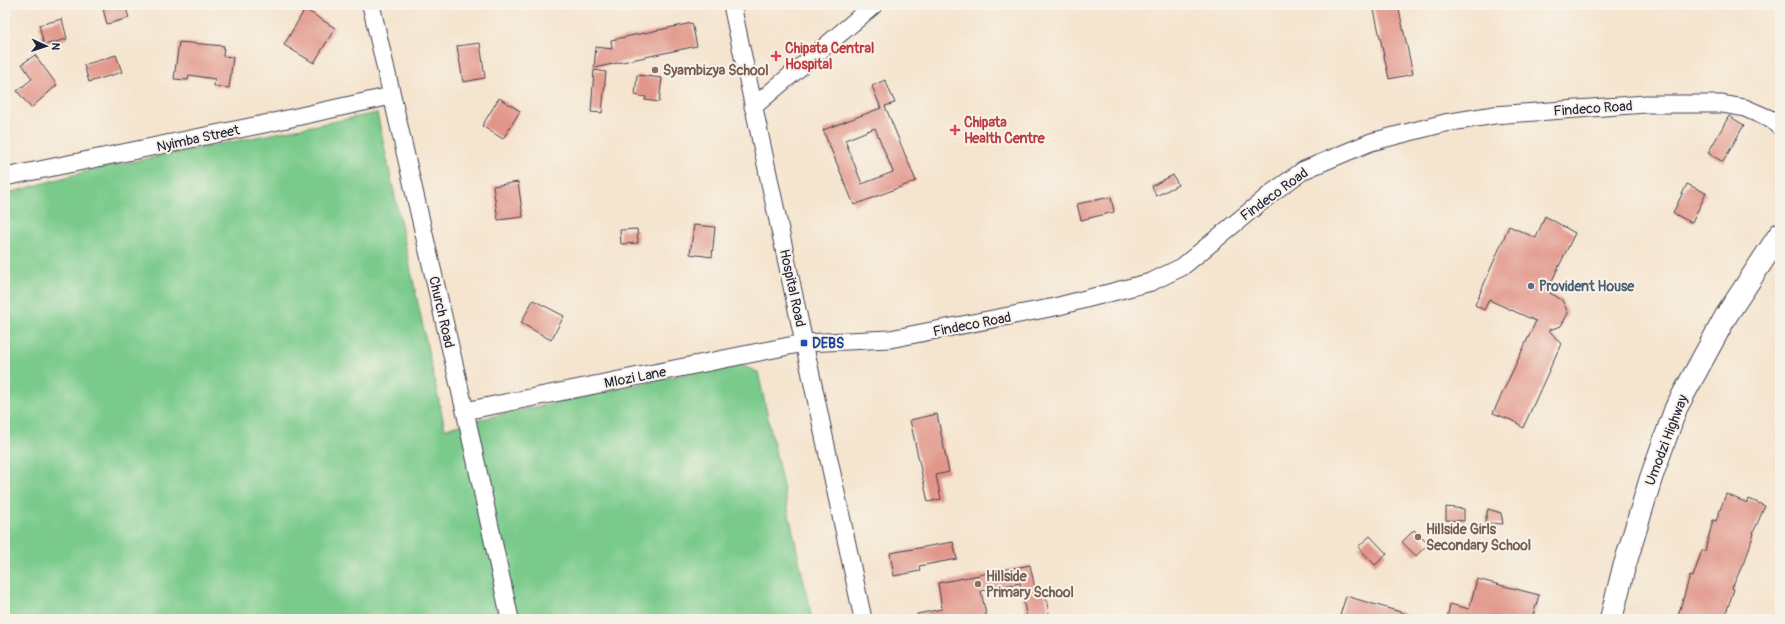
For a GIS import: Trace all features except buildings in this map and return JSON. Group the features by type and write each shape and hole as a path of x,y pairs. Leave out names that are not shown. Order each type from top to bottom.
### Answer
{"highway":[{"name":"Umodzi Highway","path":"1611,619 1623,571 1651,478 1676,408 1726,316 1780,234"}],"street":[{"name":"Church Road","path":"371,5 465,411 510,619"},
{"name":"Hospital Road","path":"732,5 863,619"},
{"path":"753,107 874,5"},
{"name":"Nyimba Street","path":"5,177 269,123 391,96"},
{"name":"Findeco Road","path":"804,343 890,339 1055,308 1151,282 1182,267 1273,192 1304,170 1371,142 1446,123 1494,115 1646,104 1722,104 1745,108 1770,119 1780,126"},
{"name":"Mlozi Lane","path":"465,411 804,343"}],"green space":[{"path":"377,113 445,429 490,417 735,363 758,372 812,619 5,619 5,194 95,169"}],"place":[{"name":"Chipata Central Hospital","path":"776,56"},
{"name":"Syambizya School","path":"655,70"},
{"name":"Chipata Health Centre","path":"955,130"},
{"name":"Provident House","path":"1531,286"},
{"name":"DEBS","path":"804,343"},
{"name":"Hillside Girls Secondary School","path":"1418,537"},
{"name":"Hillside Primary School","path":"978,584"}]}
